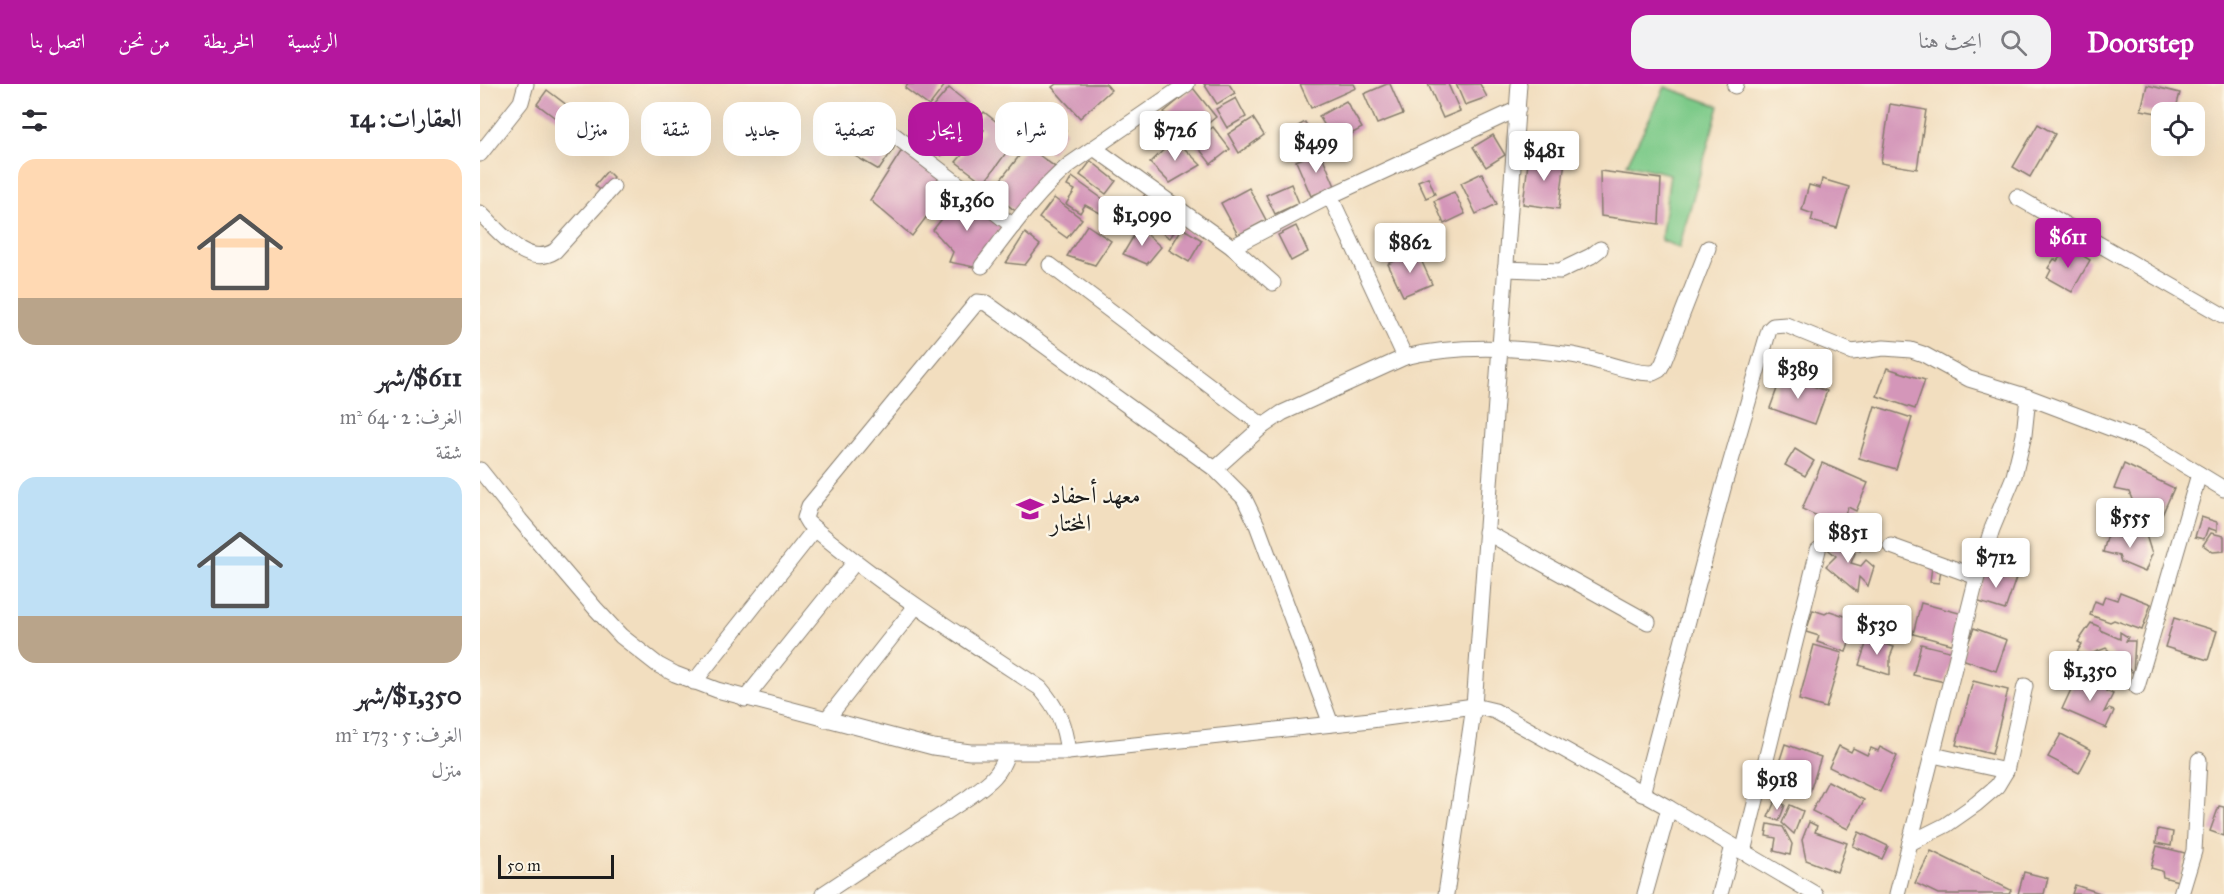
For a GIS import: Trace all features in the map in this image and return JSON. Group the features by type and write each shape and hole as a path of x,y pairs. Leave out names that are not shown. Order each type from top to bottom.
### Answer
{"street":[{"path":"480,154 521,102 526,84"},
{"path":"982,266 1058,174 1187,84"},
{"path":"1446,894 1474,706 1519,84"},
{"path":"1232,247 1330,196 1518,109"},
{"path":"896,136 1013,226"},
{"path":"1094,148 1232,247 1273,283"},
{"path":"480,213 522,252 538,258 555,252 613,187"},
{"path":"1330,196 1405,357"},
{"path":"2017,197 2224,316"},
{"path":"1215,469 1263,426 1300,404 1405,357 1450,349 1499,349 1572,355 1648,373 1659,370 1708,248"},
{"path":"1505,269 1560,271 1600,249"},
{"path":"1050,266 1263,426"},
{"path":"1068,752 1064,725 1054,703 1040,688 916,606 855,562 815,530 805,518 809,506 975,304 981,301 1215,469 1244,498 1331,724"},
{"path":"1642,794 1724,485 1769,330 1773,326 1786,325 1852,352 1884,348 1911,350 1923,354 1969,379 2028,397 2147,442 2224,489"},
{"path":"1897,894 1977,577 1992,529 2014,476 2024,435 2028,397"},
{"path":"480,470 574,585 621,636 658,665 694,682 745,699 951,750 1007,753 1068,752 1474,706 1495,711 1669,808 1811,893"},
{"path":"2137,687 2199,474"},
{"path":"694,682 815,530"},
{"path":"1486,532 1648,622"},
{"path":"1891,546 1977,577"},
{"path":"1720,894 1738,849 1818,550"},
{"path":"745,699 855,562"},
{"path":"826,720 916,606"},
{"path":"1910,843 1946,825 1997,786 2006,771 2025,686"},
{"path":"823,894 990,781 1002,767 1007,753"},
{"path":"1933,755 2006,771"},
{"path":"2181,894 2194,851 2197,832 2199,760"},
{"path":"1645,894 1669,808"}],"green space":[{"path":"1665,87 1719,106 1679,248 1661,240 1670,174 1627,164"}],"building":[{"path":"908,84 945,85 932,102 924,102 905,88"},
{"path":"1056,84 1106,84 1111,90 1080,118 1068,102 1052,87"},
{"path":"1204,84 1229,84 1235,93 1217,104"},
{"path":"1300,84 1354,84 1356,88 1311,108"},
{"path":"1390,84 1403,114 1377,124 1364,94"},
{"path":"1428,84 1448,84 1460,111 1443,118"},
{"path":"1456,84 1480,84 1487,97 1465,105"},
{"path":"2147,85 2180,93 2178,102 2151,102 2151,112 2141,110"},
{"path":"949,88 966,102 937,102"},
{"path":"1193,88 1216,117 1187,141 1164,112"},
{"path":"547,90 563,102 555,102 555,118 537,104"},
{"path":"1236,98 1246,117 1227,128 1216,109"},
{"path":"1346,101 1362,128 1335,143 1319,116"},
{"path":"1890,104 1926,110 1917,169 1881,163"},
{"path":"983,113 995,121 995,156 1004,156 984,183 956,162 961,156 983,156"},
{"path":"1253,118 1264,135 1239,153 1228,134"},
{"path":"1305,122 1316,142 1297,152 1286,133"},
{"path":"2038,124 2055,134 2030,177 2013,167"},
{"path":"1213,127 1230,149 1211,164 1194,142"},
{"path":"1493,135 1505,155 1486,167 1473,147"},
{"path":"1175,139 1201,165 1170,183 1150,163"},
{"path":"902,150 950,186 912,236 870,200"},
{"path":"1320,151 1335,186 1311,196 1296,161"},
{"path":"1529,155 1565,160 1559,209 1523,204"},
{"path":"855,156 889,156 879,170"},
{"path":"1019,156 1040,156 1055,167 1018,213 991,192"},
{"path":"1091,161 1116,181 1106,194 1080,175"},
{"path":"607,171 613,177 601,191 595,185"},
{"path":"1600,171 1661,179 1659,224 1601,216"},
{"path":"1482,173 1497,204 1476,214 1461,183"},
{"path":"1072,177 1107,202 1102,214 1085,205 1080,213 1066,204 1075,190 1067,186"},
{"path":"1428,177 1435,194 1426,198 1418,181"},
{"path":"1822,179 1849,187 1837,228 1811,221 1813,214 1802,210 1809,185 1820,188"},
{"path":"1291,184 1299,203 1275,214 1266,195"},
{"path":"1249,188 1266,220 1238,235 1221,203"},
{"path":"1454,192 1465,214 1444,224 1434,201"},
{"path":"1146,193 1165,205 1148,225 1131,213"},
{"path":"961,195 1002,227 974,267 949,262 953,252 933,230"},
{"path":"1054,198 1082,219 1067,238 1039,218"},
{"path":"1166,210 1182,220 1170,238 1155,228"},
{"path":"1087,225 1111,241 1095,265 1067,256"},
{"path":"1296,226 1308,252 1291,261 1278,235"},
{"path":"1139,227 1161,247 1147,264 1123,254"},
{"path":"1182,228 1202,240 1189,262 1169,250"},
{"path":"1025,233 1040,245 1025,265 1006,263"},
{"path":"2067,246 2090,260 2072,292 2047,278 2051,270 2048,268 2054,259 2057,261"},
{"path":"1417,251 1432,284 1403,296 1388,264"},
{"path":"1887,368 1925,380 1915,409 1877,396"},
{"path":"1782,375 1827,391 1815,424 1770,408"},
{"path":"1875,406 1912,418 1896,469 1859,458"},
{"path":"1795,449 1814,461 1805,476 1785,465"},
{"path":"1822,463 1868,483 1856,511 1848,507 1839,526 1802,509"},
{"path":"2124,464 2174,488 2162,515 2133,502 2129,492 2114,489"},
{"path":"2201,517 2217,522 2217,531 2208,528 2204,539 2195,537"},
{"path":"1855,521 1872,534 1860,551 1839,537 1842,533 1838,531 1844,527 1849,530"},
{"path":"2121,528 2146,535 2152,554 2145,572 2121,562 2119,556 2103,552 2108,534 2118,537"},
{"path":"2211,533 2224,536 2224,551 2213,552 2203,545"},
{"path":"1834,535 1855,553 1851,563 1861,566 1866,560 1874,567 1868,586 1859,577 1857,592 1826,566 1836,556 1824,546"},
{"path":"1932,567 1941,569 1939,583 1930,582"},
{"path":"1987,568 2016,578 2005,610 1976,601"},
{"path":"2120,592 2151,604 2142,630 2114,620 2110,622 2090,615 2095,601 2102,604 2105,596 2117,600"},
{"path":"1921,603 1963,614 1955,645 1913,634"},
{"path":"1813,610 1825,614 1830,611 1857,620 1846,652 1817,642 1819,636 1806,632"},
{"path":"2174,618 2217,631 2208,660 2165,647"},
{"path":"2091,623 2120,639 2120,632 2128,637 2126,641 2135,641 2133,673 2106,648 2088,655 2089,658 2077,652 2082,644 2078,642"},
{"path":"1974,628 2007,640 1996,671 1962,659"},
{"path":"1868,638 1894,647 1890,657 1890,675 1859,665"},
{"path":"1921,644 1953,652 1945,682 1913,675"},
{"path":"1814,645 1842,653 1826,708 1799,700"},
{"path":"2081,675 2108,687 2106,691 2113,694 2104,712 2109,709 2114,711 2106,728 2062,709 2075,681 2078,682"},
{"path":"1973,681 2008,690 1992,754 1956,745"},
{"path":"2061,734 2091,750 2079,773 2048,757"},
{"path":"1785,744 1821,757 1810,791 1774,778"},
{"path":"1839,746 1851,752 1853,748 1867,755 1871,748 1878,751 1880,747 1897,756 1880,792 1829,767"},
{"path":"1828,781 1864,800 1848,829 1812,811"},
{"path":"1775,801 1785,805 1779,821 1768,817"},
{"path":"1790,805 1803,811 1794,834 1782,823"},
{"path":"2219,806 2224,807 2224,836 2210,831"},
{"path":"1809,822 1817,826 1815,832 1847,843 1837,872 1806,860 1802,840"},
{"path":"1768,824 1783,827 1792,844 1790,855 1774,851 1776,838 1766,836"},
{"path":"2158,829 2173,832 2171,846 2156,843"},
{"path":"1859,832 1888,846 1882,859 1853,846"},
{"path":"2157,846 2185,853 2178,881 2163,877 2162,871 2151,868"},
{"path":"1931,851 2011,890 2009,894 1938,894 1915,883"},
{"path":"2024,872 2048,878 2044,894 2018,894"},
{"path":"2075,885 2103,894 2072,894"}],"place":[{"name":"معهد أحفاد المختار","path":"1030,509"}]}
